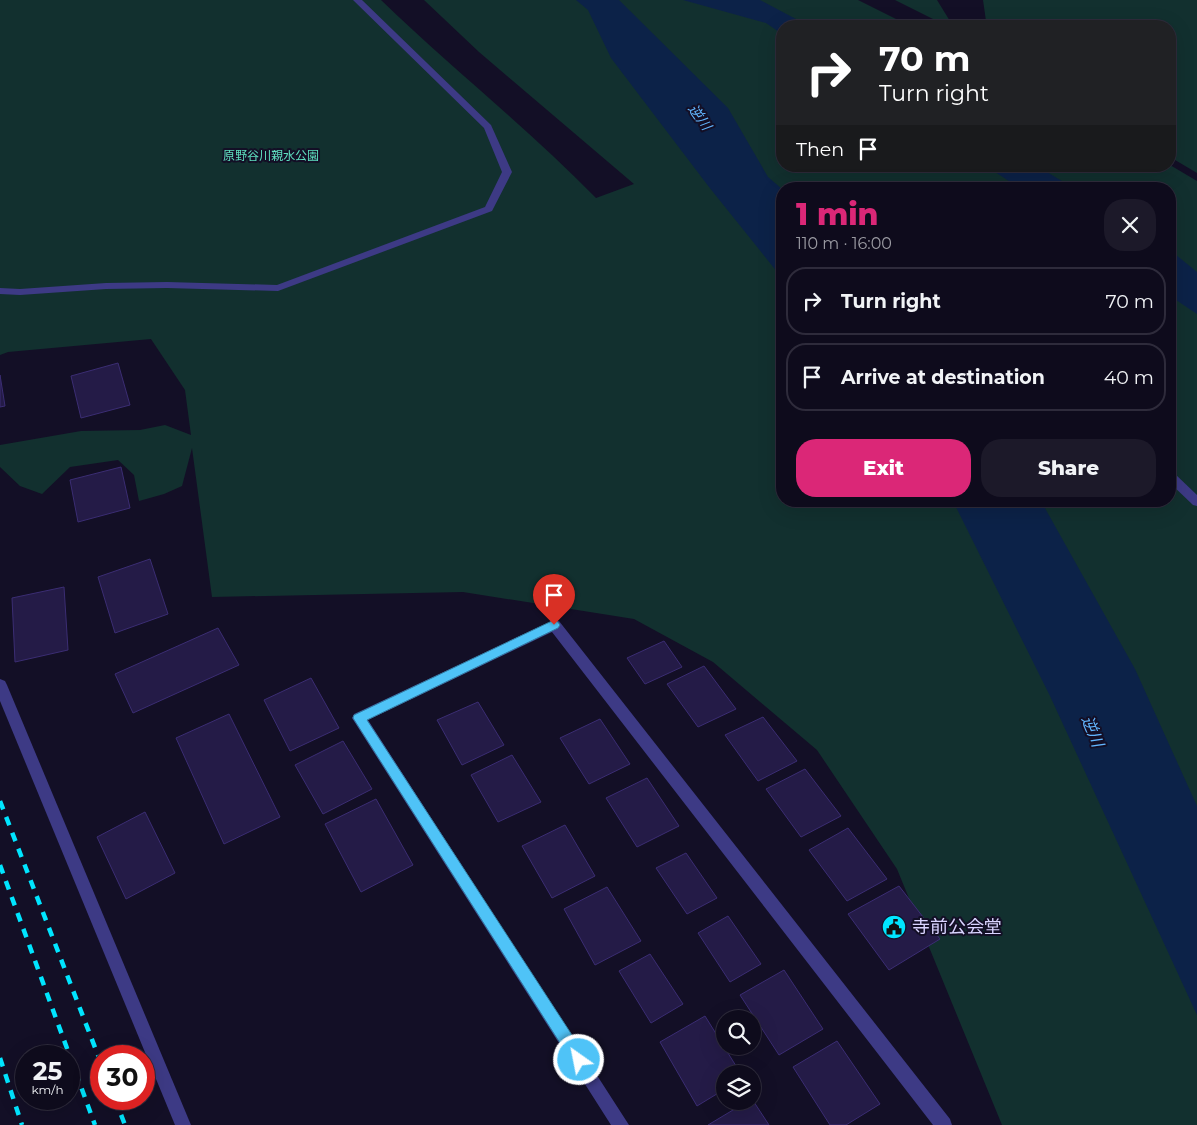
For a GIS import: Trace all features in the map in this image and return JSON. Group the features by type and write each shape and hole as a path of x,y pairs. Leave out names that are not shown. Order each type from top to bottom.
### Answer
{"street":[{"path":"0,291 20,292 106,286 158,285 278,288 488,209 507,172 488,127 357,0"},
{"path":"1176,482 1197,502"},
{"path":"621,1125 359,718 554,625 944,1125"},
{"path":"0,685 184,1125"}],"green space":[{"name":"原野谷川親水公園","path":"0,0 381,0 544,147 596,198 634,184 479,52 424,0 858,0 898,20 776,20 776,172 1176,172 1176,169 1197,181 1197,1125 1002,1125 897,869 817,750 713,662 634,619 463,592 212,597 192,448 182,486 164,494 139,501 134,475 118,460 70,467 42,494 20,486 0,467 0,445 81,431 140,430 165,425 191,435 185,390 151,339 8,352 0,355"},
{"path":"895,0 937,0 949,20 935,20"},
{"path":"983,0 1197,0 1197,173 1176,161 1176,20 986,20"}],"water":[{"name":"逆川","path":"576,0 619,0 728,108 768,177 776,184 776,271 709,187 611,58 588,10"},
{"path":"683,0 760,0 798,20 776,20 776,30 766,23"},
{"path":"995,172 1047,172 1063,182 1010,182"},
{"path":"1176,255 1197,272 1197,314 1176,300"},
{"name":"逆川","path":"956,507 1044,507 1135,669 1197,806 1197,1015 1050,696"}],"building":[{"path":"118,363 130,405 81,418 71,376"},
{"path":"0,375 5,406 0,407"},
{"path":"121,467 130,508 78,522 70,480"},
{"path":"150,559 168,614 115,633 98,577"},
{"path":"64,587 68,650 15,662 12,598"},
{"path":"218,628 239,665 133,713 115,674"},
{"path":"664,641 682,667 645,684 627,658"},
{"path":"704,666 736,709 698,727 667,684"},
{"path":"311,678 339,728 290,751 264,700"},
{"path":"478,702 504,745 462,765 437,720"},
{"path":"229,714 280,817 224,844 176,738"},
{"path":"763,717 797,761 758,781 725,735"},
{"path":"600,719 630,764 589,784 560,738"},
{"path":"343,741 372,789 323,814 295,765"},
{"path":"512,755 541,802 498,822 471,775"},
{"path":"805,769 841,816 801,837 766,789"},
{"path":"647,778 679,826 637,847 606,798"},
{"path":"376,799 413,865 361,892 325,824"},
{"path":"145,812 175,873 126,899 97,837"},
{"path":"565,825 595,876 552,898 522,846"},
{"path":"848,828 887,879 847,901 809,850"},
{"path":"686,853 717,898 687,914 656,868"},
{"name":"寺前公会堂","path":"899,886 940,939 889,970 848,914"},
{"path":"607,887 641,941 595,965 564,909"},
{"path":"728,916 761,964 730,982 698,933"},
{"path":"650,954 683,1004 651,1023 619,971"},
{"path":"784,970 823,1029 779,1055 761,1027 761,1010 750,1010 740,995"},
{"path":"705,1016 716,1034 716,1055 729,1055 735,1065 716,1065 716,1094 697,1106 660,1042"},
{"path":"837,1041 880,1104 846,1125 830,1125 793,1067"},
{"path":"733,1110 759,1110 769,1125 708,1125"}],"railway":[{"path":"0,801 94,1045"},
{"path":"0,865 95,1125"},
{"path":"0,1058 22,1125"},
{"path":"119,1110 125,1125"}],"place":[{"name":"寺前公会堂","path":"894,927"}],"route":[{"path":"554,625 359,718 579,1060"}]}
